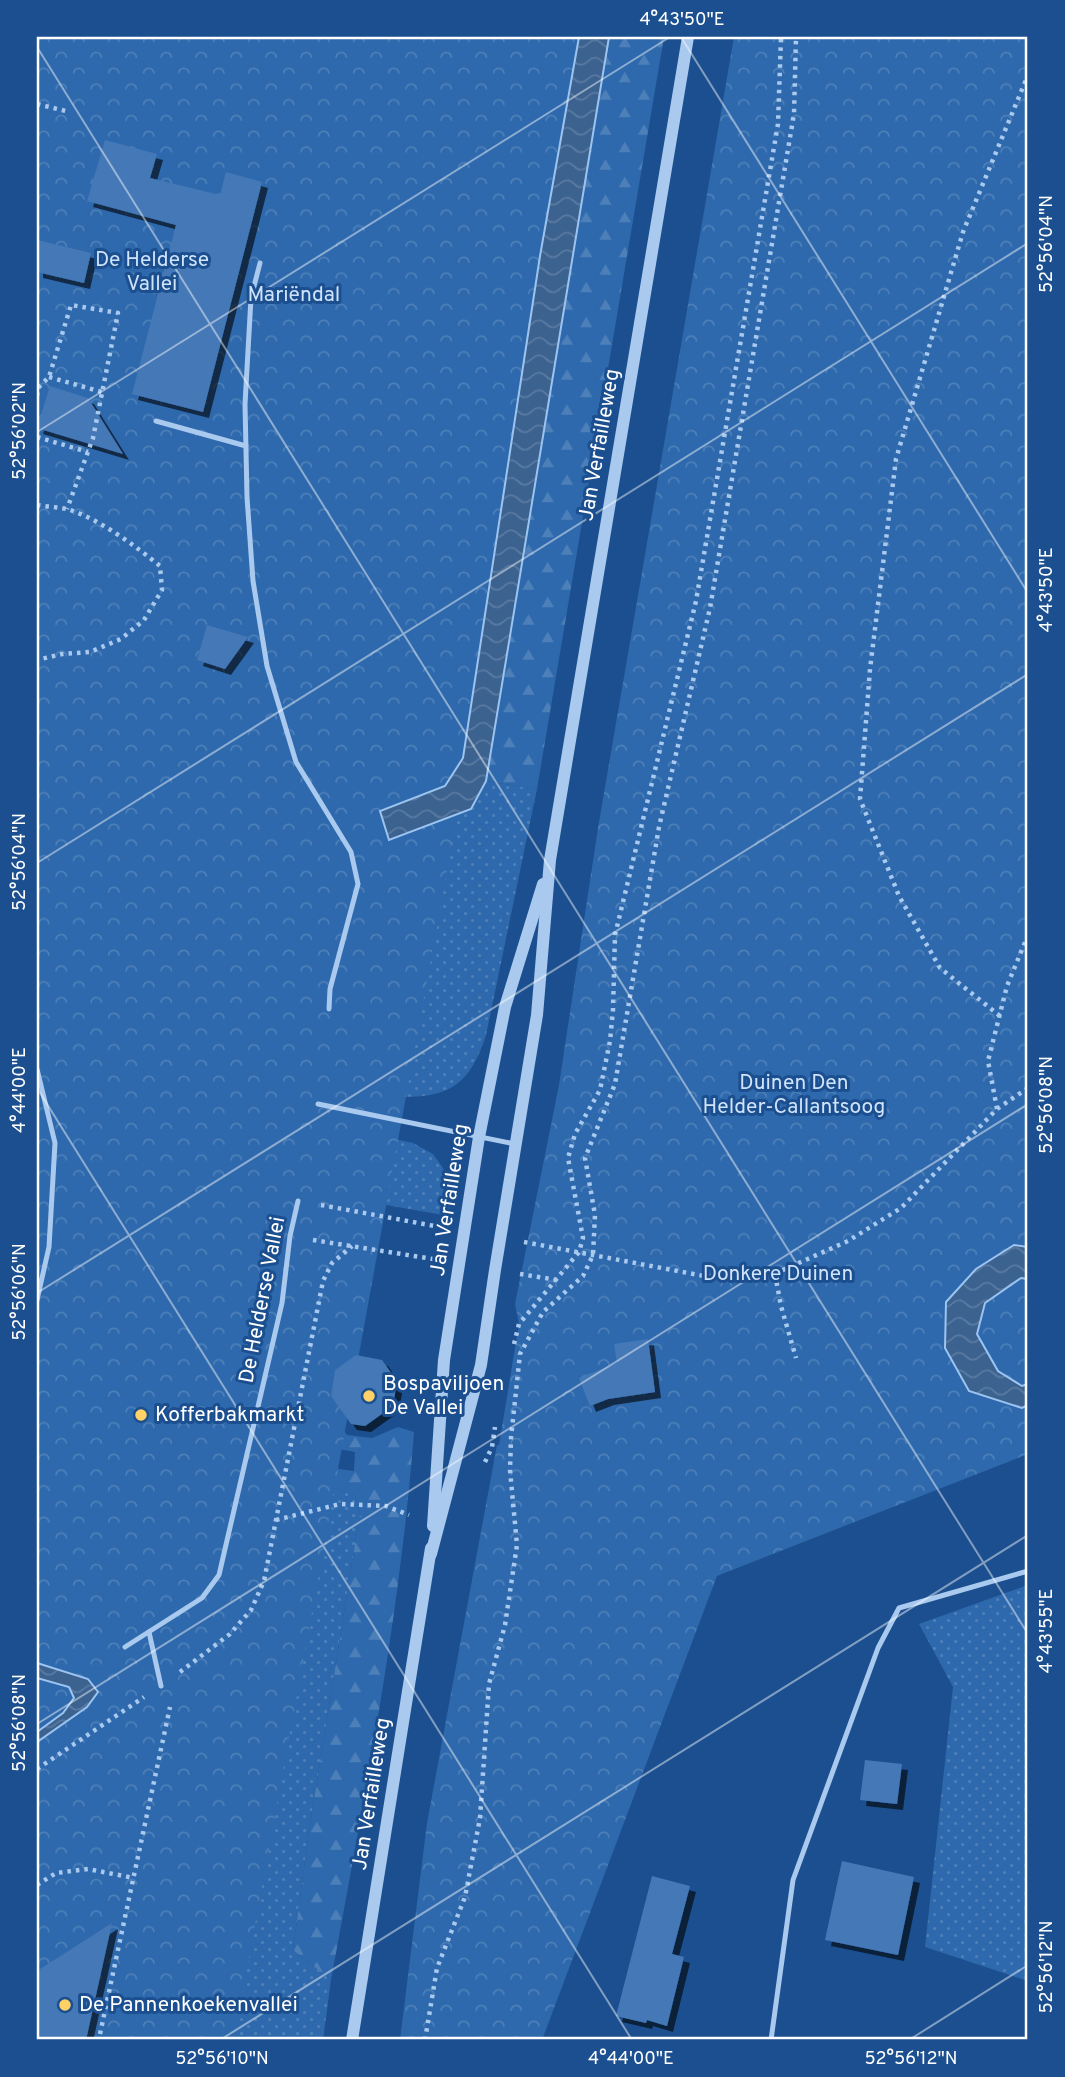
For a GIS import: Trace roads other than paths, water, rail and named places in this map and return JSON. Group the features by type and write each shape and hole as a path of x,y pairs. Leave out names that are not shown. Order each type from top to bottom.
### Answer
{"street":[{"name":"Jan Verfailleweg","path":"431,1554 481,1365 537,1015 550,860 688,37"},
{"name":"Jan Verfailleweg","path":"352,2040 431,1554 444,1360 479,1137 505,1007 550,860"}],"lane":[{"path":"260,263 251,298 245,404 247,497 253,581 267,666 296,762 351,852 358,884 330,989 329,1009"},
{"path":"156,421 246,446"},
{"path":"37,1069 55,1143 49,1247 37,1300"},
{"path":"318,1104 515,1144"},
{"name":"De Helderse Vallei","path":"125,1647 202,1598 219,1575 282,1303 290,1236 298,1201"},
{"path":"771,2040 793,1880 878,1648 899,1608 1028,1571"},
{"path":"149,1632 160,1686"}],"water":[{"path":"579,37 609,37 486,781 471,809 389,840 380,811 445,786 463,758 540,256"},
{"path":"1014,1245 1028,1247 1028,1279 1021,1278 985,1303 977,1334 998,1371 1022,1386 1028,1384 1028,1405 1022,1408 969,1391 945,1348 946,1302 976,1269"},
{"path":"37,1663 88,1679 98,1692 87,1707 37,1742 37,1732 63,1713 74,1698 69,1687 37,1678"}],"place":[{"name":"Bospaviljoen De Vallei","path":"369,1396"},
{"name":"Kofferbakmarkt","path":"141,1415"},
{"name":"De Pannenkoekenvallei","path":"65,2005"}],"park label":[{"name":"Mariëndal","path":"294,295"},
{"name":"Duinen Den Helder-Callantsoog","path":"794,1095"},
{"name":"Donkere Duinen","path":"778,1274"}]}
